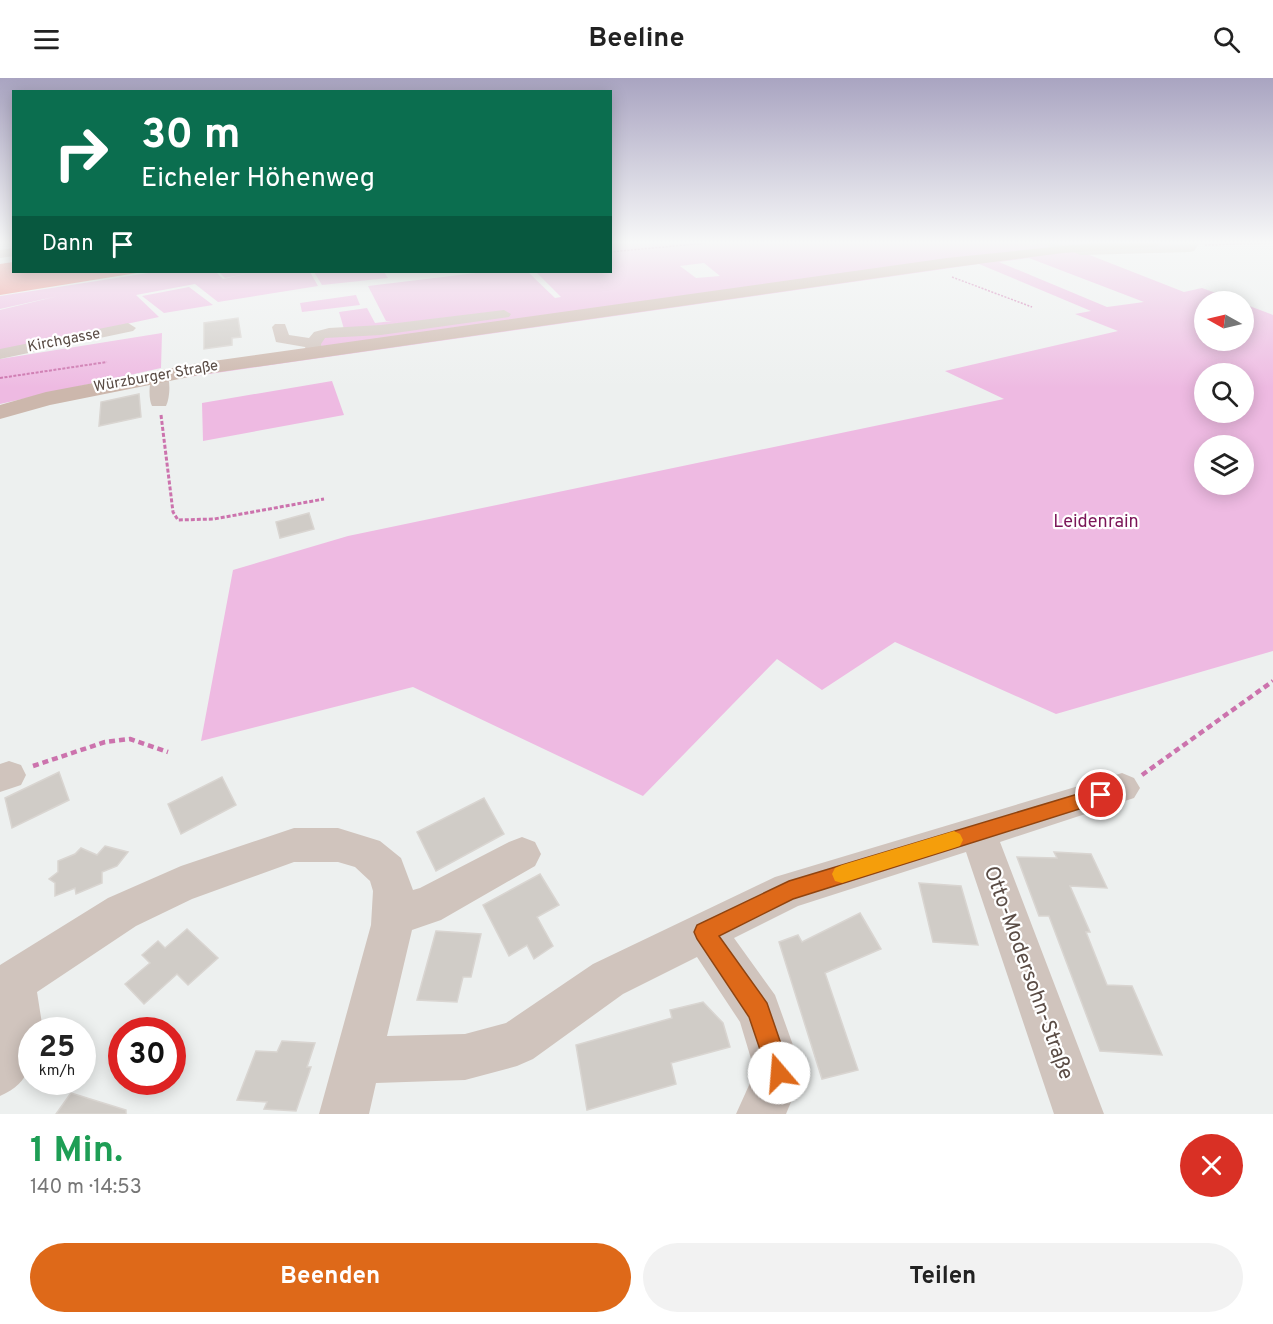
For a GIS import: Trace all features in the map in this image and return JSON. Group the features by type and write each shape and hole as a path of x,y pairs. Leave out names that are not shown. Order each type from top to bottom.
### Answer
{"main road":[{"name":"Würzburger Straße","path":"0,412 46,399 313,347 730,291"}],"street":[{"path":"280,327 282,339 313,347 320,335 329,333 381,330 504,314"},
{"name":"Kirchgasse","path":"0,354 128,328"},
{"path":"159,402 160,376"},
{"path":"358,1060 465,1057 517,1043 608,979 789,890 1122,788"},
{"name":"Otto-Modersohn-Straße","path":"978,832 1079,1114"},
{"path":"0,1072 21,1038 6,986 123,912 181,885 294,845 338,845 367,853 387,871 393,891 392,920 344,1114"},
{"path":"392,920 427,906 522,854"},
{"path":"704,932 759,1011 779,1073 761,1114"}],"path":[{"path":"989,291 1032,307"},
{"path":"0,378 107,362"},
{"path":"159,402 172,512 178,520 198,522 295,501 324,499"},
{"path":"1122,788 1273,681"},
{"path":"5,776 57,757 114,741 130,739 168,752"}],"green space":[{"path":"30,291 156,291 136,295 159,317 0,351 0,310 58,296 0,309 0,296"},
{"path":"166,291 195,291 213,305 164,313 142,296"},
{"path":"204,291 285,291 218,302"},
{"path":"371,291 548,291 555,298 561,297 555,291 788,291 160,381 314,352 324,333 344,329 339,312 367,308 375,323 392,321 386,321"},
{"name":"Leidenrain","path":"1044,291 1069,291 1107,307 1144,302 1116,291 1194,291 1194,351 1254,351 1254,308 1273,315 1273,651 1056,714 895,642 822,690 777,659 643,796 413,687 201,741 233,570 348,536 1004,399 945,371 1118,331 1075,314 1091,311"},
{"path":"356,295 360,305 302,312 300,303"},
{"path":"162,333 161,368 0,404 0,359"},
{"path":"332,381 344,415 203,441 202,403"}],"shaded area":[{"path":"0,291 23,291 0,295"}],"building":[{"path":"238,318 241,337 232,338 232,345 204,349 204,323"},
{"path":"139,394 141,417 99,426 101,402"},
{"path":"309,513 314,529 280,538 276,522"},
{"path":"59,772 69,800 12,828 5,798"},
{"path":"222,777 236,805 181,834 168,804"},
{"path":"484,798 504,834 436,871 417,832"},
{"path":"105,846 128,852 117,866 102,872 102,883 76,894 75,888 55,896 55,883 49,879 58,872 58,861 75,854 81,848 97,855"},
{"path":"1054,852 1091,854 1107,888 1070,886 1090,932 1086,932 1107,985 1132,986 1162,1055 1100,1051 1049,916 1039,916 1017,857 1057,858"},
{"path":"540,874 559,905 537,917 553,946 534,959 527,945 509,956 483,905"},
{"path":"919,883 961,886 978,945 933,942"},
{"path":"860,913 881,949 825,973 858,1070 822,1079 779,942 798,935 802,942"},
{"path":"187,929 218,958 188,985 177,974 144,1004 125,984 150,963 142,955 158,941 165,948"},
{"path":"436,931 481,934 471,977 463,977 457,1002 417,1000"},
{"path":"703,1002 723,1023 730,1047 671,1063 676,1084 587,1110 576,1045 672,1018 670,1010"},
{"path":"282,1041 315,1043 307,1067 311,1067 296,1111 264,1109 267,1102 237,1100 256,1051 277,1052"},
{"path":"70,1095 77,1095 126,1110 126,1114 56,1114"}],"slow traffic":[{"path":"842,874 954,840"}],"route":[{"path":"779,1073 759,1011 704,932 789,890 1101,795"}]}
